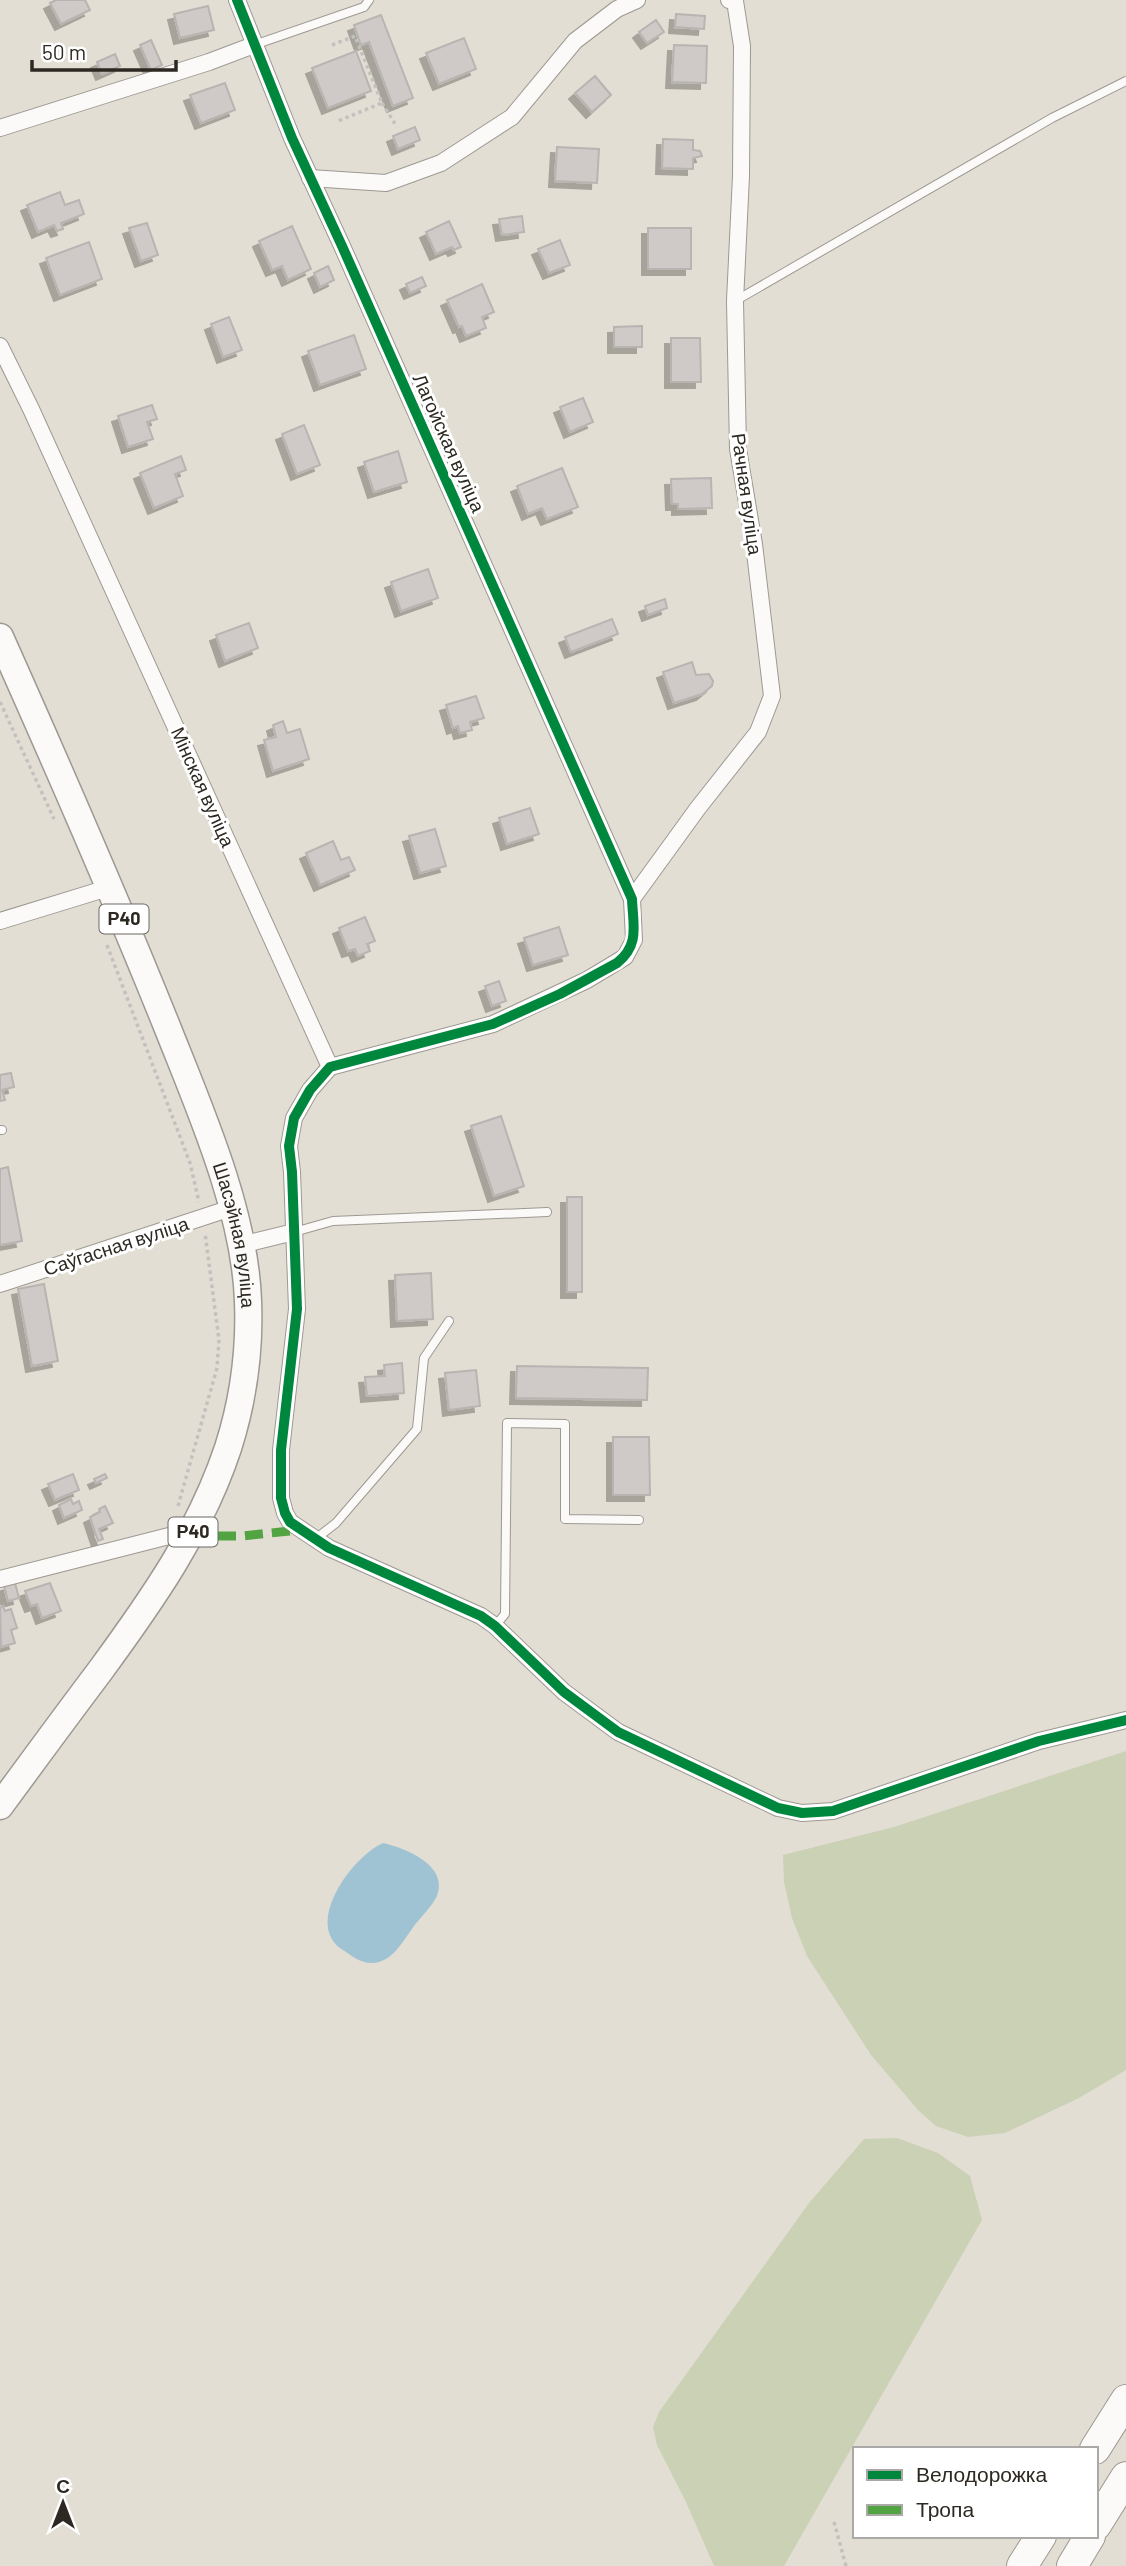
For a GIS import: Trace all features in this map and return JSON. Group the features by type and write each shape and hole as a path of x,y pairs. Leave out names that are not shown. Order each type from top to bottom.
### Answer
{"highway":[{"path":"1096,2447 1126,2400"},
{"path":"1098,2522 1126,2477"},
{"path":"1022,2566 1040,2538"},
{"path":"1072,2566 1089,2538"}],"main road":[{"name":"Шасэйная вуліца","path":"0,637 111,887 188,1079 217,1159 231,1208 241,1245 248,1301 245,1373 228,1448 191,1536 157,1592 0,1806"}],"street":[{"name":"Лагойская вуліца","path":"237,0 310,178 632,899"},
{"path":"310,178 386,183 441,163 512,117 575,40 617,9 637,0"},
{"name":"Рачная вуліца","path":"632,899 698,807 758,732 772,696 754,544 738,449 734,301 741,176 742,59 732,1"},
{"path":"0,128 209,62 254,45"},
{"name":"Мінская вуліца","path":"0,346 330,1067"},
{"path":"0,921 111,887"},
{"path":"632,899 634,940 625,957 617,963 494,1024 330,1067 310,1090 294,1118 289,1146 297,1309 281,1450 281,1497 290,1522 314,1539 357,1562 467,1609 495,1626 564,1692 618,1732 778,1808 802,1813 833,1811 1039,1741 1126,1720"},
{"name":"Саўгасная вуліца","path":"0,1284 231,1208"},
{"path":"241,1245 294,1232"},
{"path":"0,1579 169,1536 191,1536"}],"lane":[{"path":"254,45 364,7 369,0"},
{"path":"734,301 1052,118 1126,81"},
{"path":"294,1232 333,1221 547,1212"},
{"path":"314,1539 336,1523 417,1429 424,1359 449,1321"},
{"path":"495,1626 505,1614 507,1423 565,1424 565,1519 639,1520"}],"path":[{"path":"332,45 355,36 382,103 397,127"},
{"path":"338,121 382,103"},
{"path":"834,2522 846,2566"}],"green space":[{"path":"1126,1751 1126,2070 1079,2098 1005,2133 968,2137 936,2126 919,2111 871,2055 807,1956 792,1918 784,1882 783,1855 894,1827"},
{"path":"897,2138 938,2153 970,2176 982,2220 784,2566 714,2566 657,2445 653,2427 659,2412 809,2203 864,2139"}],"water":[{"path":"383,1843 423,1860 437,1875 439,1885 435,1900 396,1950 379,1962 368,1963 350,1955 332,1938 328,1924 330,1908 346,1876 371,1850"}],"building":[{"path":"56,0 85,0 90,10 61,24 50,3"},
{"path":"208,6 214,30 180,38 174,14"},
{"path":"676,14 705,16 704,29 675,27"},
{"path":"381,15 413,98 393,106 369,42 361,45 354,25"},
{"path":"656,20 664,32 647,43 639,32"},
{"path":"464,38 476,69 439,84 426,53"},
{"path":"151,40 162,65 151,70 140,45"},
{"path":"674,45 707,46 706,83 672,82"},
{"path":"356,51 371,91 328,108 312,68"},
{"path":"115,54 120,66 102,74 97,62"},
{"path":"595,76 611,95 592,112 575,93"},
{"path":"225,83 235,110 201,123 190,95"},
{"path":"415,127 420,140 398,149 393,136"},
{"path":"663,139 693,140 693,150 700,151 702,156 693,158 693,169 662,168"},
{"path":"557,147 599,149 597,183 555,181"},
{"path":"60,192 65,205 79,200 84,214 61,223 63,229 57,231 54,225 38,232 27,205"},
{"path":"522,216 524,232 502,235 499,219"},
{"path":"449,221 461,247 454,250 452,247 436,254 426,232"},
{"path":"147,223 158,255 141,261 129,228"},
{"path":"292,226 311,269 288,280 282,266 272,270 259,241"},
{"path":"648,228 691,228 691,269 648,269"},
{"path":"560,240 570,265 549,273 538,249"},
{"path":"89,242 102,279 60,295 46,258"},
{"path":"328,266 334,280 320,287 314,273"},
{"path":"422,277 426,286 410,293 406,284"},
{"path":"482,284 494,312 482,317 486,328 466,336 447,300"},
{"path":"229,317 242,350 223,357 211,324"},
{"path":"642,326 642,347 614,347 614,327"},
{"path":"354,335 366,369 320,385 308,351"},
{"path":"671,338 700,338 701,382 671,382"},
{"path":"583,398 593,422 570,432 560,407"},
{"path":"152,405 157,419 147,422 153,439 128,447 118,416"},
{"path":"304,425 320,465 297,474 282,434"},
{"path":"398,451 407,482 374,492 364,462"},
{"path":"181,456 186,470 175,474 183,496 154,508 140,473"},
{"path":"562,468 578,507 547,519 542,508 528,514 517,486"},
{"path":"711,478 712,508 678,509 678,504 672,504 671,479"},
{"path":"428,569 438,598 401,611 391,582"},
{"path":"665,599 667,608 648,615 645,606"},
{"path":"612,619 618,634 571,652 565,637"},
{"path":"249,623 258,648 225,661 216,635"},
{"path":"692,662 696,675 709,674 713,681 712,686 702,694 674,703 663,672"},
{"path":"476,696 484,718 470,722 472,730 460,733 458,726 453,728 446,705"},
{"path":"283,721 287,733 300,729 309,759 273,771 264,740 276,737 273,725"},
{"path":"530,808 539,834 507,844 499,818"},
{"path":"435,829 446,866 420,873 409,836"},
{"path":"333,841 341,860 349,857 355,870 320,885 306,853"},
{"path":"365,917 375,941 367,944 370,951 358,956 355,949 348,951 339,928"},
{"path":"559,927 568,955 533,965 524,938"},
{"path":"499,981 506,1001 492,1006 485,986"},
{"path":"11,1073 14,1087 2,1090 5,1100 0,1101 0,1075"},
{"path":"501,1116 524,1186 494,1196 471,1126"},
{"path":"8,1167 22,1241 0,1245 0,1169"},
{"path":"567,1197 582,1197 582,1292 567,1292"},
{"path":"431,1273 433,1319 397,1321 395,1275"},
{"path":"44,1284 58,1361 32,1366 18,1289"},
{"path":"402,1363 404,1393 367,1396 365,1377 385,1376 384,1365"},
{"path":"517,1366 648,1368 647,1400 516,1398"},
{"path":"476,1370 480,1406 449,1410 445,1373"},
{"path":"613,1437 649,1437 650,1495 613,1495"},
{"path":"73,1474 79,1490 55,1500 48,1484"},
{"path":"105,1474 107,1478 96,1483 94,1479"},
{"path":"71,1499 73,1504 79,1501 82,1510 64,1518 59,1505"},
{"path":"105,1506 113,1523 99,1529 103,1539 98,1541 90,1517"},
{"path":"15,1583 19,1598 8,1601 4,1586"},
{"path":"50,1583 61,1611 42,1618 37,1604 31,1606 25,1591"},
{"path":"3,1606 5,1611 11,1609 17,1628 11,1630 15,1643 1,1647 0,1608"}],"marked path":[{"path":"191,1536 242,1536 299,1530"}],"cycle path":[{"path":"237,0 292,138 632,899 634,926 629,949 617,963 560,994 493,1024 330,1067 310,1090 294,1118 289,1146 297,1309 281,1450 281,1498 285,1513 290,1522 329,1548 481,1616 564,1692 618,1732 778,1808 802,1813 833,1811 1039,1741 1126,1720"}]}
